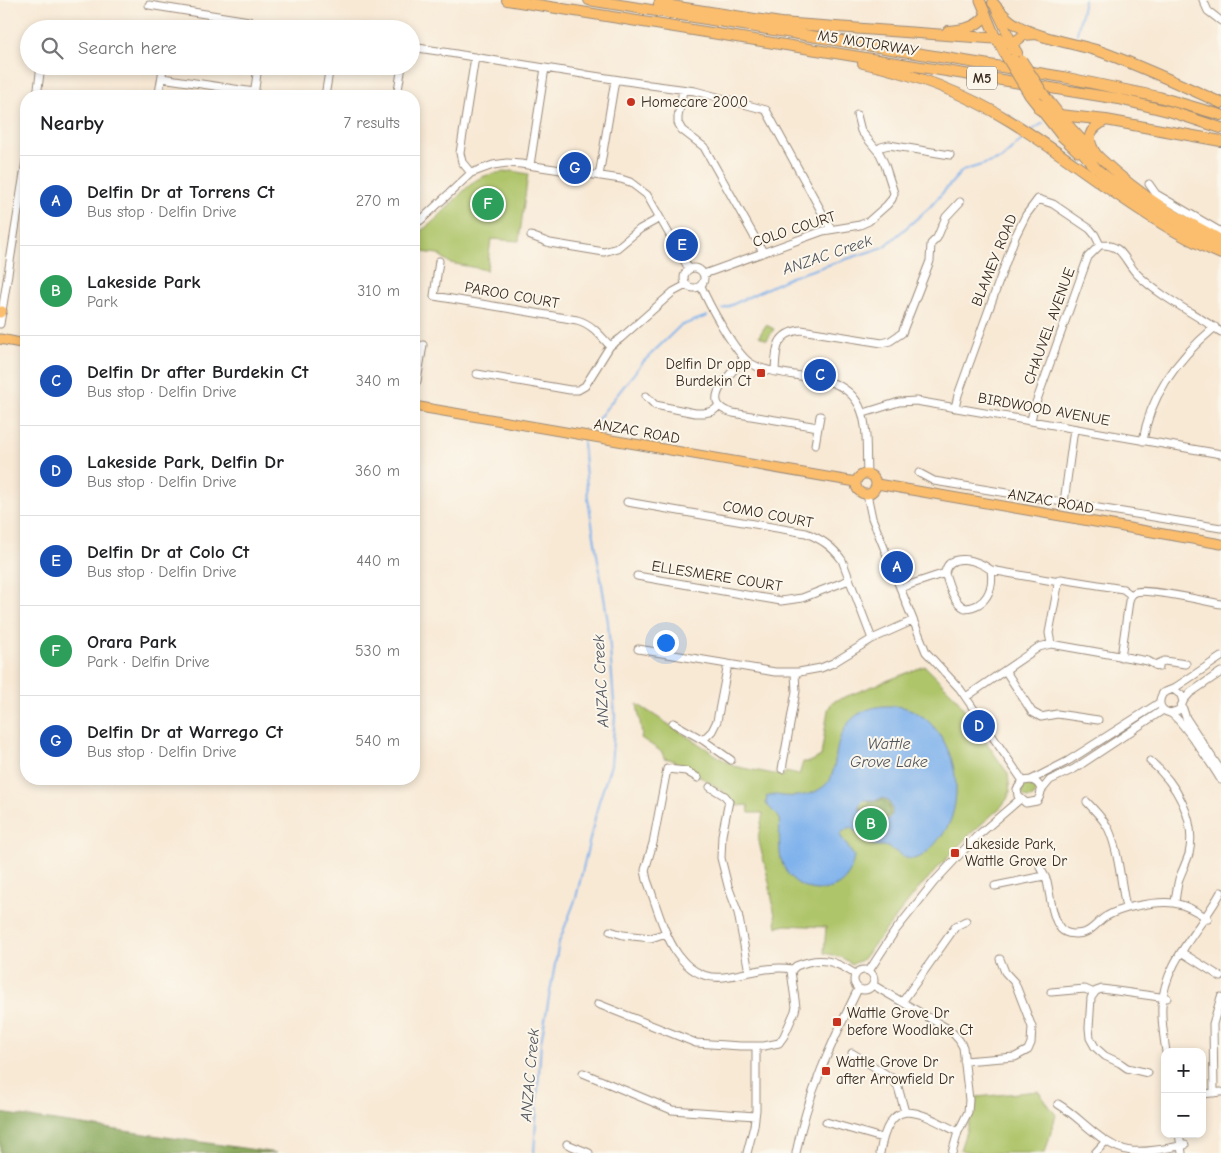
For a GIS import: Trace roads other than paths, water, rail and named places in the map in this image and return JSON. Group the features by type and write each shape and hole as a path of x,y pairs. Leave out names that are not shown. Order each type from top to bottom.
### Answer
{"highway":[{"name":"M5 MOTORWAY","path":"507,0 1119,99 1172,112 1221,128"},
{"name":"M5 MOTORWAY","path":"589,0 1063,77 1159,97 1221,115"},
{"path":"631,0 781,23 1005,40 1037,96 1055,115 1095,167"},
{"path":"992,2 1005,17 1015,24 1042,35 1100,52 1142,68 1221,104"},
{"path":"927,34 975,25 982,21 986,15"},
{"path":"1013,53 1024,35 1042,35"},
{"path":"744,38 871,65 912,76 968,98 1017,126 1146,213 1221,254"},
{"path":"1039,109 1055,115 1106,120 1221,141"},
{"path":"1098,156 1090,143 1091,131 1096,125 1106,120"}],"main road":[{"path":"980,0 996,38"},
{"path":"992,2 1013,53"},
{"path":"1037,96 1039,109 1062,137 1095,167 1146,205 1221,249"},
{"path":"1055,115 1133,186 1164,208 1221,240"},
{"path":"0,340 20,343"},
{"name":"ANZAC ROAD","path":"420,407 856,482"},
{"path":"867,473 874,476 877,484 873,492 867,494 858,490 856,482 860,476 867,473"},
{"name":"ANZAC ROAD","path":"877,484 1221,544"}],"street":[{"path":"1203,0 1208,11 1221,21"},
{"path":"149,5 243,20"},
{"path":"420,48 695,91 766,110 831,229"},
{"path":"472,173 462,162 460,153 475,57"},
{"path":"530,165 545,68"},
{"path":"38,90 40,75"},
{"path":"160,90 162,75"},
{"path":"255,90 257,75"},
{"path":"326,90 328,75"},
{"path":"398,90 400,75"},
{"path":"162,78 231,90"},
{"path":"599,176 615,80"},
{"path":"683,90 678,123 682,130 704,147 763,252"},
{"name":"COLO COURT","path":"704,274 831,229 860,225 869,221 892,199 894,196 893,189 883,159 860,131 857,115"},
{"path":"877,150 889,145 950,155"},
{"path":"420,221 472,173 482,168 502,163 530,165 599,176 630,182 647,195 689,269"},
{"path":"1149,184 1156,194 1221,232"},
{"path":"0,324 20,197"},
{"name":"BLAMEY ROAD","path":"955,408 1015,237 1026,215 1038,199 1052,204 1090,229 1095,234 1100,245"},
{"path":"775,372 780,339 793,331 801,330 882,343 890,342 902,333 930,260 931,244 937,238 946,216 960,202"},
{"path":"531,236 550,243 604,252 617,248 640,229 660,218"},
{"path":"1100,245 1116,247 1147,283 1218,330 1184,355 1165,381 1149,415 1143,441"},
{"name":"CHAUVEL AVENUE","path":"1031,421 1088,257 1100,245"},
{"name":"PAROO COURT","path":"439,261 434,296 577,320 594,328 610,346"},
{"path":"698,268 704,274 704,281 701,286 692,288 686,285 684,276 689,269 698,268"},
{"path":"477,374 578,390 585,386 610,346 673,292 686,285"},
{"path":"701,286 735,347 744,358 760,368 836,384 852,395 864,413 867,473"},
{"path":"420,355 424,345"},
{"path":"744,358 720,385 716,399 719,406 725,411 733,413 818,427"},
{"path":"646,396 655,405 695,413 713,411 719,406"},
{"name":"BIRDWOOD AVENUE","path":"864,413 907,401 1143,441 1220,452"},
{"path":"816,445 820,416"},
{"path":"1064,502 1074,429"},
{"path":"919,473 934,481 1221,528"},
{"path":"867,494 872,518 926,652 966,697 1027,780 1038,783 1041,790"},
{"name":"COMO COURT","path":"627,502 806,533 827,543 842,560 872,639"},
{"path":"991,570 992,578 988,596 976,606 968,608 960,605 945,573 950,562 959,559 983,564 991,570 1059,582 1061,579 1124,589 1131,595"},
{"path":"900,588 945,573"},
{"name":"ELLESMERE COURT","path":"637,576 781,601 802,598 849,580"},
{"path":"1051,644 1049,633 1059,582"},
{"path":"1131,595 1147,591 1221,604"},
{"path":"1121,656 1131,595"},
{"path":"638,649 775,672 795,673 821,668 849,654 872,639 912,621"},
{"path":"966,697 1039,648 1051,644 1148,661 1157,666 1164,661 1186,664"},
{"path":"1221,658 1173,690 1163,693 1159,703 1068,760 1027,780 1017,789 1020,800 1026,804 1034,803 1039,798 1041,790 1050,780 1074,769 1167,712 1178,711 1190,693 1221,672"},
{"path":"703,740 718,722 728,664"},
{"path":"1005,670 1032,712 1041,717 1057,714 1098,720"},
{"path":"782,770 796,691 795,673"},
{"path":"1173,690 1179,692 1186,718 1219,768 1221,780"},
{"path":"1159,703 1167,712 1175,715 1219,768"},
{"path":"673,723 703,740 731,760"},
{"path":"1150,761 1160,769 1178,794 1189,822 1190,845 1178,882 1175,902"},
{"path":"698,778 686,771 667,769 653,843 645,870 666,933 680,958 691,969 711,976 725,977 780,967 792,969 800,964 827,960 840,964 855,974"},
{"path":"710,787 725,796 729,801 722,835 721,858 728,886 738,913 749,972"},
{"path":"869,971 895,931 932,884 976,837 1020,800"},
{"path":"1087,802 1109,830 1126,908"},
{"path":"1040,867 1056,920 1060,928 1065,932 1083,933 1091,930 1107,916 1126,908 1156,902 1175,902 1194,909 1207,918"},
{"path":"995,886 1044,876"},
{"path":"1166,1048 1162,1019 1171,969 1221,896"},
{"path":"904,1001 956,926 966,921"},
{"path":"610,931 623,935 651,938 666,933"},
{"path":"1183,954 1221,977"},
{"path":"964,1062 1015,1057 1028,1050 1031,1043 1032,1027 1015,983 1005,972 1000,959"},
{"path":"598,1004 696,1043 756,1046 779,1043 787,1030 796,1007 792,969"},
{"path":"861,970 869,971 874,978 873,984 866,990 858,989 854,984 855,974 861,970"},
{"path":"873,984 950,1030 955,1034 962,1047 968,1085 968,1112 958,1132 952,1153"},
{"path":"796,1153 809,1102 822,1066 858,989"},
{"path":"1050,992 1085,989 1094,993"},
{"path":"1148,1073 1127,1068 1105,1056 1095,1047 1090,1038 1089,1028 1091,1002 1094,993 1102,989 1165,998"},
{"path":"1218,1092 1213,1024 1221,997"},
{"path":"1165,998 1170,1048"},
{"path":"747,1153 755,1116 756,1046"},
{"path":"852,1053 892,1078 898,1087 905,1112"},
{"path":"583,1073 672,1110 755,1116"},
{"path":"1058,1104 1070,1111 1106,1141 1120,1148 1132,1151 1183,1148 1186,1153"},
{"path":"880,1153 882,1138 890,1123 905,1112 923,1114 958,1132"},
{"path":"826,1122 882,1138"},
{"path":"1095,1153 1106,1141"},
{"path":"567,1144 589,1153"}],"water":[{"name":"Wattle Grove Lake","path":"892,706 912,710 925,718 936,729 950,756 954,771 956,786 951,820 932,847 915,859 908,859 888,847 867,843 850,827 840,835 854,856 848,875 842,882 825,890 807,888 792,878 783,865 780,852 779,817 766,804 767,796 798,796 814,792 823,787 831,777 834,769 838,745 845,727 857,715 874,707","holes":["885,799 889,802 892,810 892,815 887,820 881,821 871,813 863,814 861,811 860,805 863,800"]}],"waterway":[{"name":"ANZAC Creek","path":"1077,34 1084,0"},
{"name":"ANZAC Creek","path":"1031,131 1043,123"},
{"name":"ANZAC Creek","path":"723,309 791,277 884,247 929,208 962,171 1001,159 1024,138"},
{"name":"ANZAC Creek","path":"586,434 643,362 680,326 707,316"},
{"name":"ANZAC Creek","path":"534,1153 541,1042 559,942 576,898 599,801 611,765 615,716 608,622 588,499 584,438"}],"place":[{"name":"Homecare 2000","path":"631,102"},
{"name":"Delfin Dr at Warrego Ct","path":"575,168"},
{"name":"Orara Park","path":"488,204"},
{"name":"Delfin Dr at Colo Ct","path":"682,245"},
{"name":"Delfin Dr opp Burdekin Ct","path":"761,373"},
{"name":"Delfin Dr after Burdekin Ct","path":"820,375"},
{"name":"Delfin Dr at Torrens Ct","path":"897,567"},
{"name":"Lakeside Park, Delfin Dr","path":"979,726"},
{"name":"Lakeside Park","path":"871,824"},
{"name":"Lakeside Park, Wattle Grove Dr","path":"955,853"},
{"name":"Wattle Grove Dr before Woodlake Ct","path":"837,1022"},
{"name":"Wattle Grove Dr after Arrowfield Dr","path":"826,1071"}]}
